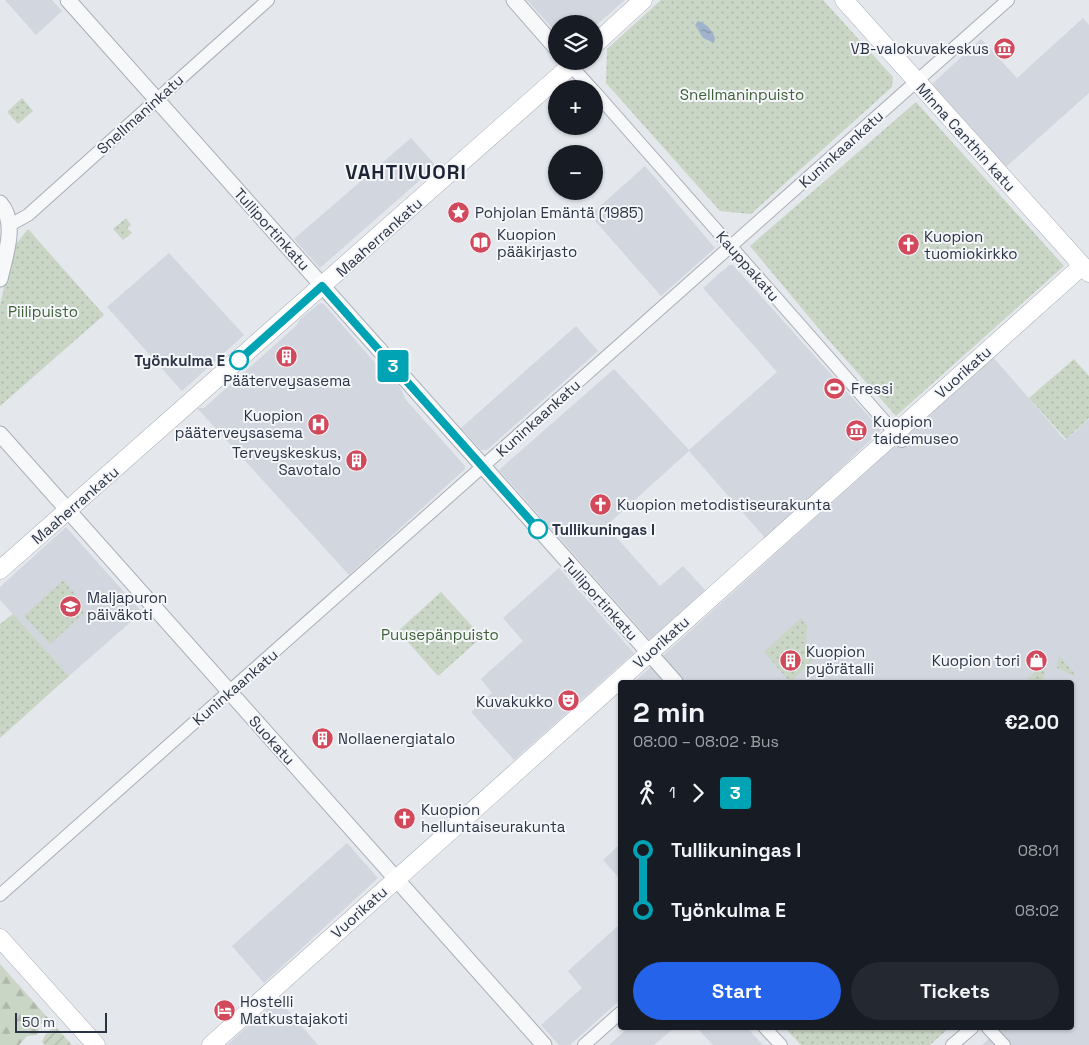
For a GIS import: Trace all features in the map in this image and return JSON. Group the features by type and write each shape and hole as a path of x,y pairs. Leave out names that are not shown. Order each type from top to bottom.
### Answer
{"main road":[{"path":"603,37 643,0"},
{"name":"Minna Canthin katu","path":"844,0 1087,266"},
{"name":"Maaherrankatu","path":"0,570 564,70"},
{"name":"Vuorikatu","path":"619,680 898,437 1087,266"},
{"name":"Vuorikatu","path":"211,1045 618,681"},
{"path":"0,938 96,1045"}],"street":[{"name":"Tulliportinkatu","path":"68,0 673,680"},
{"name":"Snellmaninkatu","path":"10,225 28,215 268,0"},
{"path":"514,0 548,39"},
{"name":"Kuninkaankatu","path":"0,895 1008,0"},
{"name":"Kauppakatu","path":"577,70 585,80"},
{"name":"Kauppakatu","path":"603,101 898,437"},
{"path":"0,203 8,215 10,225 0,279"},
{"name":"Suokatu","path":"0,434 544,1045"},
{"path":"584,1045 618,1015"},
{"path":"767,1030 781,1045"},
{"path":"952,1045 970,1030"},
{"path":"990,1030 1004,1045"}],"shaded area":[{"path":"5,0 52,0 62,11 36,35"},
{"path":"527,0 625,0 603,19 603,15 548,15 548,23"},
{"path":"1083,18 1089,25 1089,93 1006,167 932,84 981,39 1017,78"},
{"path":"411,138 436,166 320,268 294,239"},
{"path":"645,166 715,248 661,296 590,215"},
{"path":"169,253 244,335 182,391 107,307"},
{"path":"729,265 733,265 881,430 766,539 689,451 606,526 660,586 683,566 706,591 650,640 499,470 614,369 689,450 777,372 703,288"},
{"name":"Kuopion pääterveysasema","path":"320,303 324,304 382,371 398,383 406,400 465,466 465,469 349,575 197,408 204,408"},
{"path":"576,326 598,351 487,450 481,450 461,428"},
{"path":"993,357 1065,440 1089,419 1089,1045 982,1045 999,1030 1074,1030 1074,680 636,680"},
{"name":"Maljapuron päiväkoti","path":"66,527 142,612 69,676 0,600 0,587"},
{"path":"559,568 634,653 514,760 471,712 492,693 481,679 523,641 503,618"},
{"path":"347,843 378,878 264,983 232,946"},
{"path":"618,846 618,877 603,860"},
{"path":"618,926 618,1002 570,1045 559,1045 541,1025 582,988 568,971"},
{"path":"278,999 318,1045 227,1045"},
{"path":"626,1030 672,1030 654,1045 609,1045"},
{"path":"699,1030 749,1030 763,1045 713,1045"}],"green space":[{"name":"Snellmaninpuisto","path":"661,0 823,0 893,77 892,87 751,214 720,211 606,83 607,49"},
{"path":"22,98 33,111 18,124 7,112"},
{"path":"916,102 1064,266 896,416 825,336 750,246"},
{"path":"126,218 131,225 127,228 132,233 123,240 113,229"},
{"name":"Piilipuisto","path":"28,229 104,315 0,406 0,306 12,249"},
{"path":"1074,359 1089,376 1089,418 1066,439 1029,398"},
{"path":"63,580 82,602 83,614 50,644 24,616"},
{"name":"Puusepänpuisto","path":"441,592 482,637 438,676 398,631"},
{"path":"13,614 69,676 0,738 0,624"},
{"path":"801,618 807,625 806,646 817,657 792,680 788,680 764,652"},
{"path":"1059,656 1075,674 1074,676 1057,668"},
{"path":"1043,665 1046,665 1043,680 1030,680 1028,678"},
{"path":"0,964 48,1018 40,1025 37,1035 27,1036 19,1045 0,1045"},
{"path":"55,1026 72,1045 45,1045 42,1042 45,1035"},
{"path":"787,1030 947,1030 930,1045 801,1045"}],"water":[{"path":"698,21 704,23 710,30 715,38 714,43 703,38 695,25"}],"bus line":[{"name":"3","path":"239,360 322,286 538,529"}],"place":[{"name":"VB-valokuvakeskus","path":"1005,48"},
{"name":"Pohjolan Emäntä (1985)","path":"459,212"},
{"name":"Kuopion pääkirjasto","path":"481,243"},
{"name":"Kuopion tuomiokirkko","path":"908,245"},
{"name":"Pääterveysasema","path":"287,357"},
{"name":"Työnkulma E","path":"239,360"},
{"name":"Fressi","path":"835,388"},
{"name":"Kuopion pääterveysasema","path":"319,424"},
{"name":"Kuopion taidemuseo","path":"857,430"},
{"name":"Terveyskeskus, Savotalo","path":"357,461"},
{"name":"Kuopion metodistiseurakunta","path":"601,504"},
{"name":"Tullikuningas I","path":"538,529"},
{"name":"Maljapuron päiväkoti","path":"71,606"},
{"name":"Kuopion pyörätalli","path":"790,660"},
{"name":"Kuopion tori","path":"1036,660"},
{"name":"Kuvakukko","path":"569,701"},
{"name":"Nollaenergiatalo","path":"322,738"},
{"name":"Kuopion helluntaiseurakunta","path":"405,818"},
{"name":"Hostelli Matkustajakoti","path":"224,1010"}],"district":[{"name":"VAHTIVUORI","path":"406,172"}]}
